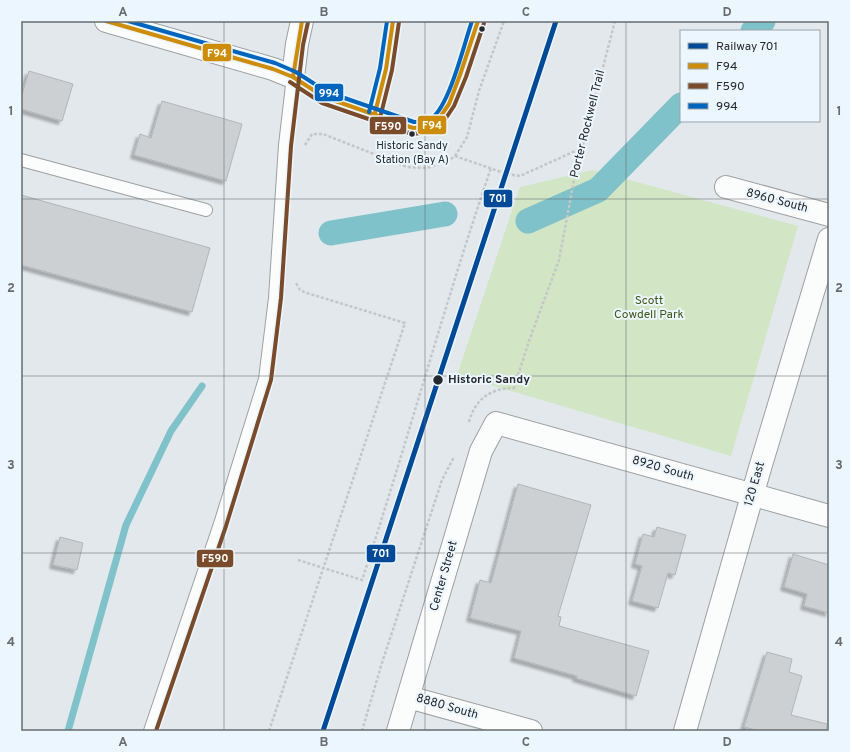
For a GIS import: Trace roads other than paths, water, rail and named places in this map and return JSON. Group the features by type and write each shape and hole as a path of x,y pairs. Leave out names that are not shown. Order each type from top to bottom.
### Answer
{"street":[{"path":"106,21 273,69 293,77 297,44 302,21"},
{"name":"8960 South","path":"726,187 829,215"},
{"name":"120 East","path":"685,731 752,494 829,239"},
{"name":"8920 South","path":"496,423 829,516"},
{"name":"Center Street","path":"398,731 481,451 496,423"},
{"name":"8880 South","path":"408,697 531,731"}],"lane":[{"path":"375,113 386,69 393,21"},
{"path":"150,731 220,524 265,379 275,298 284,145 293,77 324,97 375,113 413,128 426,128 437,122 446,108 454,91 478,21"},
{"path":"21,160 206,210"}],"waterway":[{"path":"754,30 763,21"},
{"path":"528,221 598,190 680,106"},
{"path":"331,233 445,214"},
{"path":"68,731 126,525 171,431 202,386"}],"rail line":[{"name":"701","path":"323,731 556,21"}],"place":[{"name":"Historic Sandy Station (Bay A)","path":"412,134"},
{"name":"Historic Sandy","path":"438,380"}],"park label":[{"name":"Scott Cowdell Park","path":"649,308"}]}
